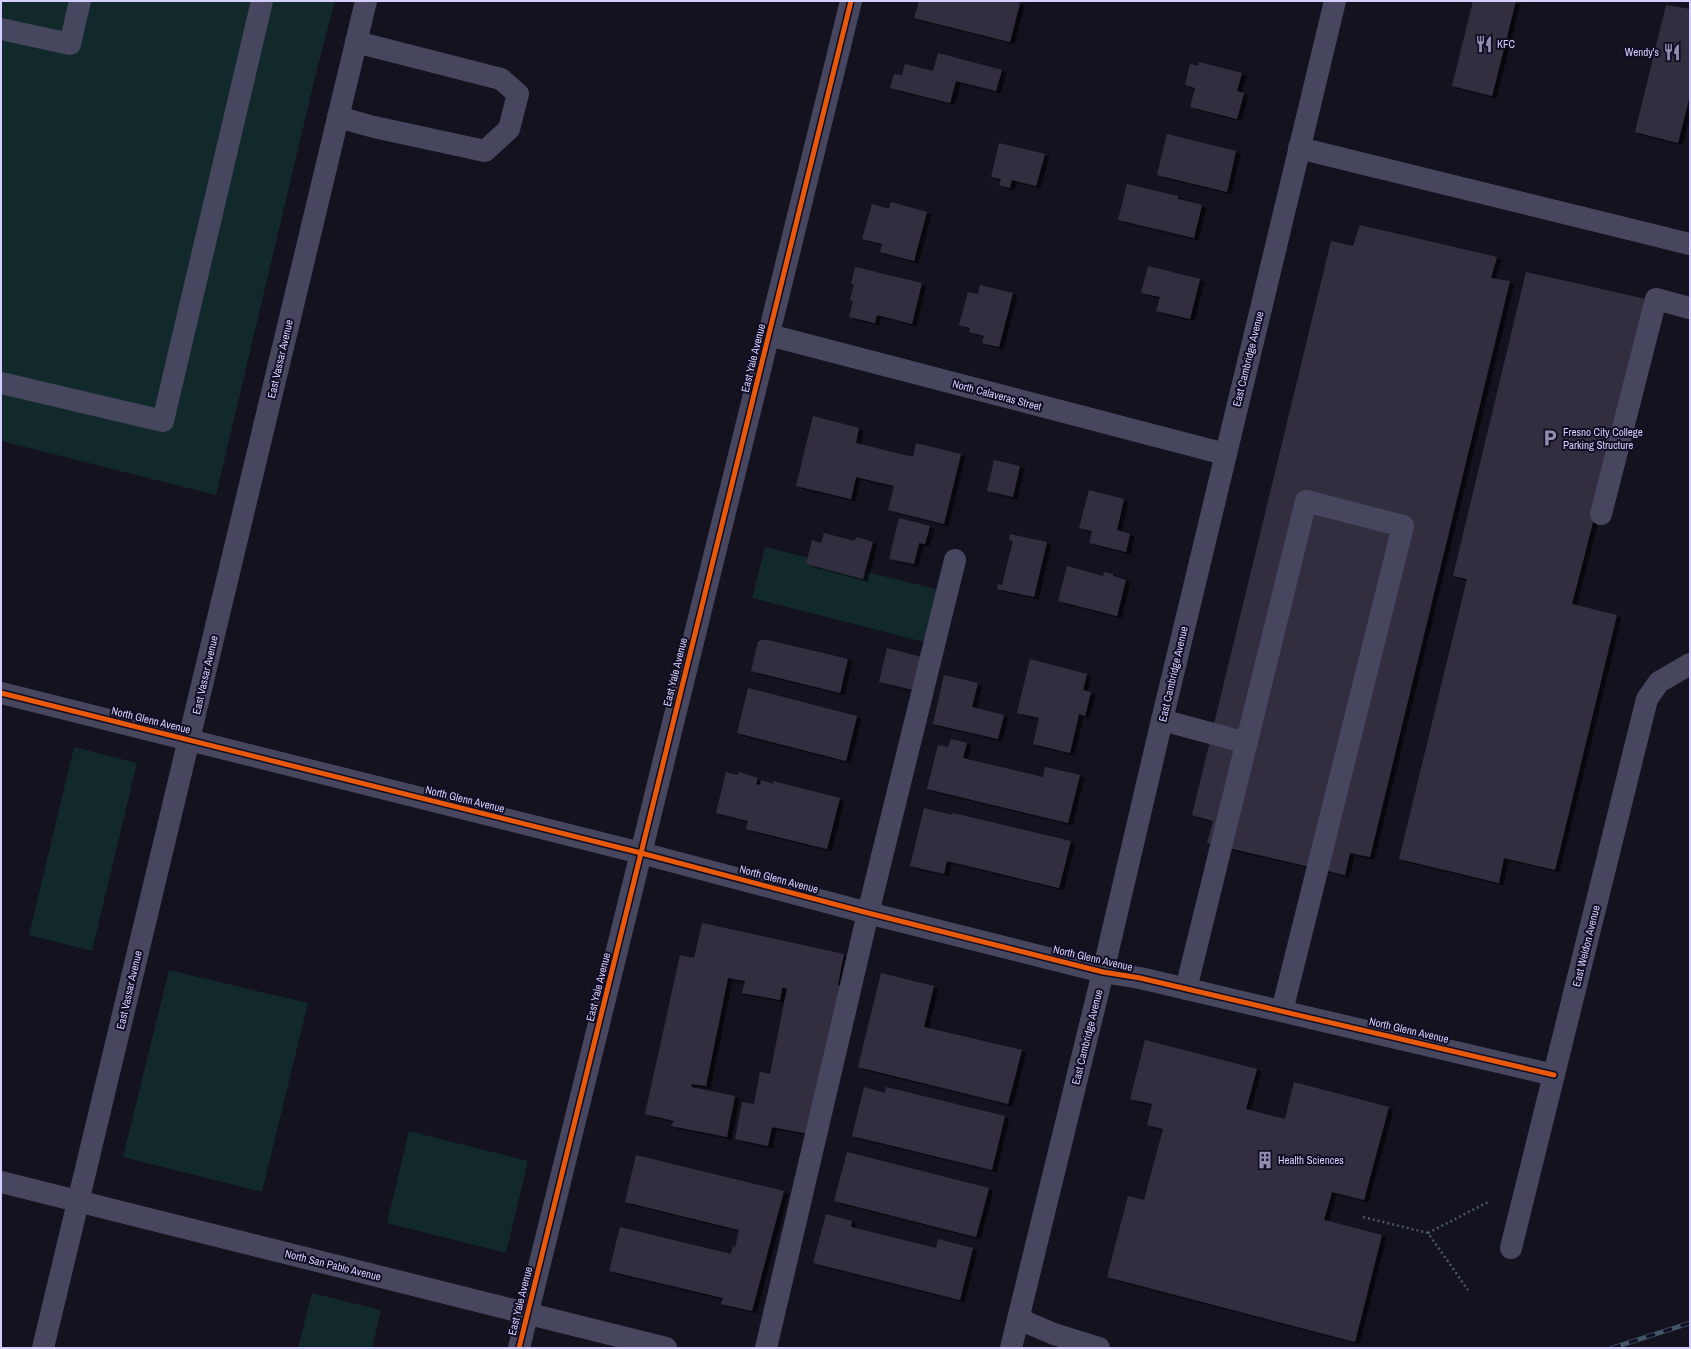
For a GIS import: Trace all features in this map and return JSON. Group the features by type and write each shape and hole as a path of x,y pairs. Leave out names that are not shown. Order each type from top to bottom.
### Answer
{"street":[{"path":"1,29 70,44 80,1"},
{"path":"1,383 162,421 262,1"},
{"name":"East Vassar Avenue","path":"43,1348 366,1"},
{"name":"East Yale Avenue","path":"519,1348 851,1"},
{"name":"East Cambridge Avenue","path":"1011,1348 1103,972 1225,454 1335,1"},
{"path":"338,117 374,127 485,151 509,129 518,94 501,79 356,42"},
{"path":"1299,148 1690,244"},
{"path":"1601,514 1656,299 1690,308"},
{"name":"North Calaveras Street","path":"768,335 1225,454"},
{"path":"1186,989 1306,501 1403,526 1282,1011"},
{"path":"766,1348 868,913 955,560"},
{"name":"East Weldon Avenue","path":"1511,1248 1647,699 1659,682 1690,664"},
{"name":"North Glenn Avenue","path":"1,693 641,853 868,913 1103,972 1186,989 1554,1075"},
{"path":"1162,720 1247,743"},
{"name":"North San Pablo Avenue","path":"1,1182 666,1348"},
{"path":"1019,1319 1054,1334 1099,1348"}],"path":[{"path":"1428,1233 1490,1200"},
{"path":"1363,1217 1428,1233 1468,1290"}],"green space":[{"path":"1,1 335,1 316,73 216,495 1,441"},
{"path":"765,547 952,593 940,646 752,598"},
{"path":"74,747 137,763 92,951 29,935"},
{"path":"169,970 308,1003 262,1192 123,1157"},
{"path":"409,1131 528,1161 506,1253 387,1223"},
{"path":"312,1293 381,1310 372,1348 298,1348"}],"building":[{"path":"919,1 1014,1 1020,3 1010,42 914,18"},
{"name":"KFC","path":"1473,1 1516,1 1492,96 1452,86"},
{"name":"Wendy's","path":"1666,5 1690,9 1690,95 1678,143 1635,132"},
{"path":"938,53 1002,70 996,91 956,81 950,103 890,88 894,74 902,75 905,64 933,71"},
{"path":"1199,62 1242,73 1237,91 1244,93 1237,119 1190,107 1195,88 1185,85 1190,64 1198,66"},
{"path":"1167,134 1236,151 1227,192 1157,175"},
{"path":"999,143 1045,154 1036,186 1012,180 1010,188 999,185 1001,179 991,177"},
{"path":"1127,184 1178,196 1178,199 1202,205 1194,238 1118,220"},
{"path":"891,202 927,212 914,261 880,252 882,244 862,239 872,204 889,209"},
{"path":"1360,225 1497,257 1491,278 1510,281 1370,857 1350,853 1345,875 1207,843 1213,821 1192,815 1331,241 1353,246"},
{"path":"1148,266 1200,279 1190,319 1156,311 1160,297 1141,293"},
{"path":"855,267 922,283 912,324 877,315 875,323 849,317 853,301 850,300 854,284 851,284"},
{"path":"1526,272 1650,300 1572,604 1617,615 1555,870 1504,858 1499,883 1399,859 1467,579 1453,576"},
{"path":"980,285 1013,293 999,347 982,343 984,336 969,332 970,328 959,325 968,292 978,294"},
{"path":"813,416 859,428 856,443 913,457 916,443 961,454 944,524 888,510 894,486 856,477 851,499 796,486"},
{"path":"994,460 1020,466 1013,497 987,491"},
{"path":"1089,490 1124,499 1117,530 1130,534 1126,552 1089,543 1092,531 1079,528"},
{"path":"899,518 930,526 925,544 919,543 914,564 889,559"},
{"path":"824,533 854,541 857,537 873,542 863,579 806,564 812,540 821,543"},
{"path":"1010,534 1047,542 1034,597 997,589 998,584 1002,585 1013,541 1009,540"},
{"path":"1067,566 1103,576 1104,572 1113,574 1113,576 1126,580 1117,616 1058,601"},
{"path":"768,640 848,659 840,693 751,671 758,642"},
{"path":"887,648 921,657 913,690 879,682"},
{"path":"1030,659 1087,674 1083,690 1091,692 1085,716 1079,714 1070,753 1033,744 1039,718 1017,713"},
{"path":"944,675 978,683 972,707 1004,715 998,739 933,724"},
{"path":"748,688 857,716 846,761 737,733"},
{"path":"951,739 967,743 963,758 1043,777 1045,767 1080,775 1068,823 927,789 938,745 948,747"},
{"path":"726,772 737,775 739,772 758,778 756,784 760,785 761,780 774,784 773,781 840,798 827,849 746,829 748,821 716,813"},
{"path":"924,808 952,815 953,813 1071,841 1059,888 947,861 944,874 910,866"},
{"path":"702,923 844,954 838,985 845,987 814,1135 772,1127 768,1146 735,1139 742,1102 754,1104 760,1072 770,1074 787,988 782,988 780,1000 742,993 745,981 728,978 706,1086 692,1084 691,1087 735,1096 727,1137 671,1126 674,1121 645,1114 680,955 694,958"},
{"path":"881,973 934,986 924,1027 1022,1050 1008,1104 858,1067"},
{"name":"Health Sciences","path":"1145,1040 1257,1069 1246,1109 1285,1119 1294,1082 1389,1107 1364,1200 1332,1192 1324,1220 1382,1235 1355,1342 1107,1277 1128,1196 1144,1200 1163,1129 1147,1125 1152,1104 1130,1099"},
{"path":"864,1087 885,1093 886,1087 1005,1116 992,1170 852,1136"},
{"path":"847,1152 989,1188 976,1237 834,1201"},
{"path":"636,1155 784,1191 752,1311 721,1304 723,1298 609,1271 620,1227 731,1254 733,1245 735,1248 739,1230 625,1202"},
{"path":"826,1214 852,1221 851,1227 936,1248 938,1239 973,1248 960,1300 813,1263"}],"railway":[{"path":"1612,1348 1690,1323"}],"cycle path":[{"path":"519,1348 851,1"},
{"path":"1,693 641,853 868,913 1103,972 1140,978 1554,1075"}],"place":[{"name":"KFC","path":"1484,44"},
{"name":"Wendy's","path":"1672,52"},
{"name":"Fresno City College Parking Structure","path":"1550,438"},
{"name":"Health Sciences","path":"1265,1160"}]}
